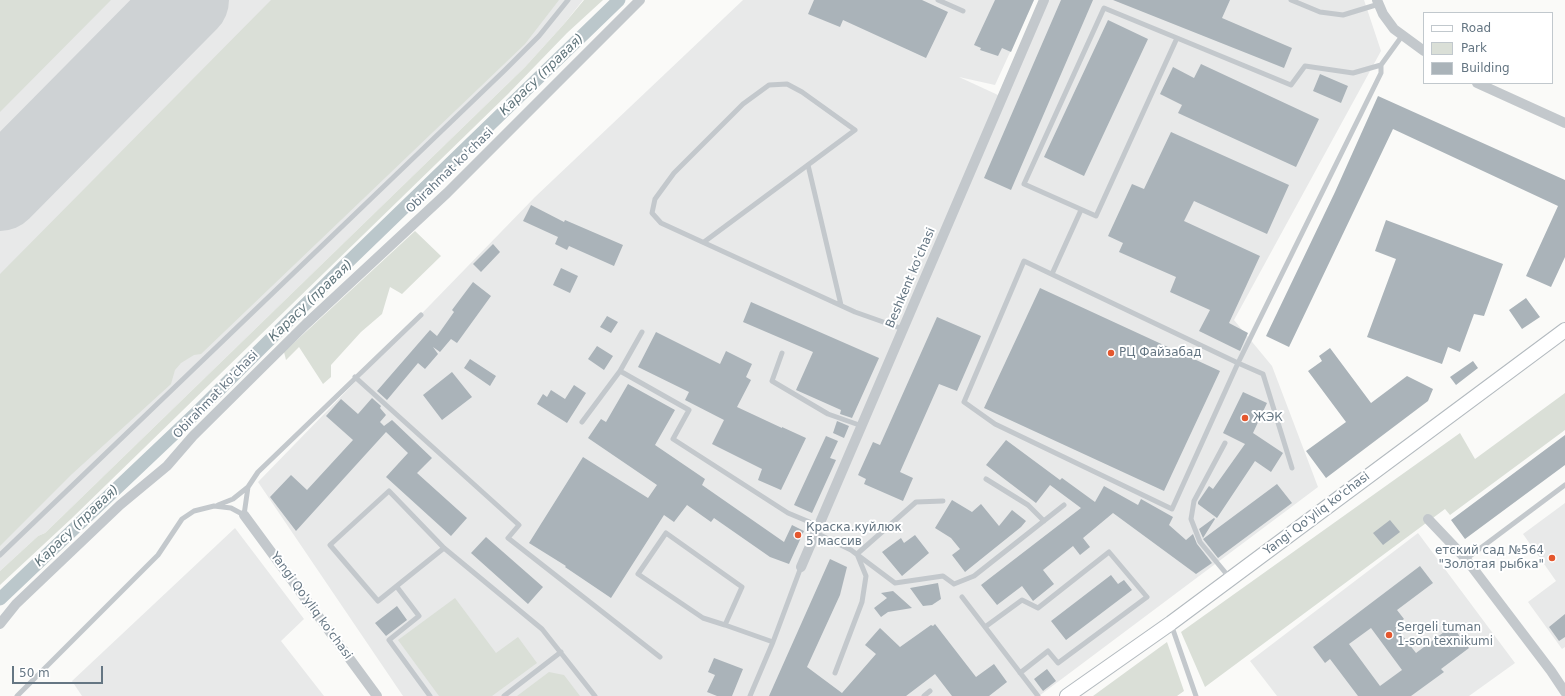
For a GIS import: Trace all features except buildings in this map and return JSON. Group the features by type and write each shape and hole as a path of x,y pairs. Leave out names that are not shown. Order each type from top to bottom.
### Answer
{"street":[{"name":"Obirahmat ko'chasi","path":"0,624 16,604 120,505 167,466 193,436 306,324 446,193 640,0"},
{"name":"Beshkent ko'chasi","path":"801,567 1044,0"},
{"path":"1378,2 1388,22 1402,36 1423,50"},
{"path":"1479,84 1565,123"},
{"name":"Yangi Qo'yliq ko'chasi","path":"1067,696 1170,623 1565,330"},
{"name":"Yangi Qo'yliq ko'chasi","path":"244,515 378,696"},
{"path":"1428,519 1466,559 1551,671 1565,692"}],"lane":[{"path":"0,555 505,70 539,36 568,0"},
{"path":"938,0 963,11"},
{"path":"1291,0 1320,12 1343,15 1378,2"},
{"path":"1177,38 1096,216 1024,184 1104,8 1291,84 1305,66 1353,72 1381,65"},
{"path":"1292,468 1263,374 1238,363 1024,261 964,402 995,424 1172,509 1238,363 1381,73 1381,65 1402,36"},
{"path":"704,242 855,130 802,92 786,84 769,85 743,104 674,173 655,199 652,213 661,223 842,305 903,330"},
{"path":"808,165 842,305"},
{"path":"1052,274 1081,210"},
{"path":"17,696 158,555 182,519 194,511 233,499 248,487 258,472 355,376 420,315"},
{"path":"582,422 620,371 642,332"},
{"path":"782,353 772,380 828,414 862,426"},
{"path":"620,371 689,410 673,439 788,513 857,554 895,583 943,576 954,584 974,576 1064,505"},
{"path":"355,376 519,525 508,538 660,657"},
{"path":"1225,443 1194,501 1191,519 1200,542 1230,578"},
{"path":"986,479 1028,505 1044,521"},
{"path":"1466,559 1565,485"},
{"path":"214,506 231,508 244,515 248,487"},
{"path":"444,548 378,602 330,545 388,491 444,548 542,628 595,696"},
{"path":"857,554 916,502 943,501"},
{"path":"724,625 742,587 666,533 638,574 703,618 773,642"},
{"path":"985,627 1022,600 1038,608 1109,552 1147,597 1058,663 1048,651 1020,673"},
{"path":"835,673 862,602 866,576 857,554"},
{"path":"750,696 773,642 801,567"},
{"path":"397,586 419,616 389,640 430,696"},
{"path":"962,597 1038,696"},
{"path":"1170,623 1196,696"},
{"path":"504,696 562,652"},
{"path":"924,696 930,691"}],"shaded area":[{"path":"0,0 583,0 564,24 525,67 45,533 38,536 0,571"},
{"path":"743,0 1034,0 995,85 959,77 998,95 1040,0 1364,0 1381,51 1234,320 1272,366 1318,487 1039,696 403,696 258,482 535,197"},
{"name":"етский сад №564 \"Золотая рыбка\"","path":"1565,503 1565,647 1562,649 1528,602 1556,581 1523,534"},
{"path":"235,528 304,619 281,641 324,696 82,696 72,681"},
{"name":"Sergeli tuman 1-son texnikumi","path":"1418,533 1515,663 1469,696 1277,696 1250,661"}],"green space":[{"path":"0,0 111,0 0,112"},
{"path":"271,0 559,0 525,44 201,354 194,355 181,363 175,370 171,384 72,474 0,546 0,274"},
{"path":"584,0 603,0 567,33 508,94 71,519 0,585 0,571 38,536 45,533 525,67"},
{"path":"415,231 441,256 402,294 390,287 382,314 361,332 331,365 331,377 323,384 299,347 286,360 284,352"},
{"path":"1565,393 1565,430 1450,515 1445,509 1205,687 1181,632 1460,433 1475,459"},
{"path":"455,598 496,653 518,637 537,663 492,696 439,696 398,640"},
{"path":"1167,642 1184,691 1177,696 1093,696"},
{"path":"549,672 564,675 580,696 517,696"}],"waterway":[{"name":"Карасу (правая)","path":"0,599 194,415 347,263 619,0"}],"runway":[{"path":"0,190 188,0"}],"place":[{"name":"РЦ Файзабад","path":"1111,353"},
{"name":"ЖЭК","path":"1245,418"},
{"name":"Краска.куйлюк 5 массив","path":"798,535"},
{"name":"етский сад №564 \"Золотая рыбка\"","path":"1552,558"},
{"name":"Sergeli tuman 1-son texnikumi","path":"1389,635"}]}
